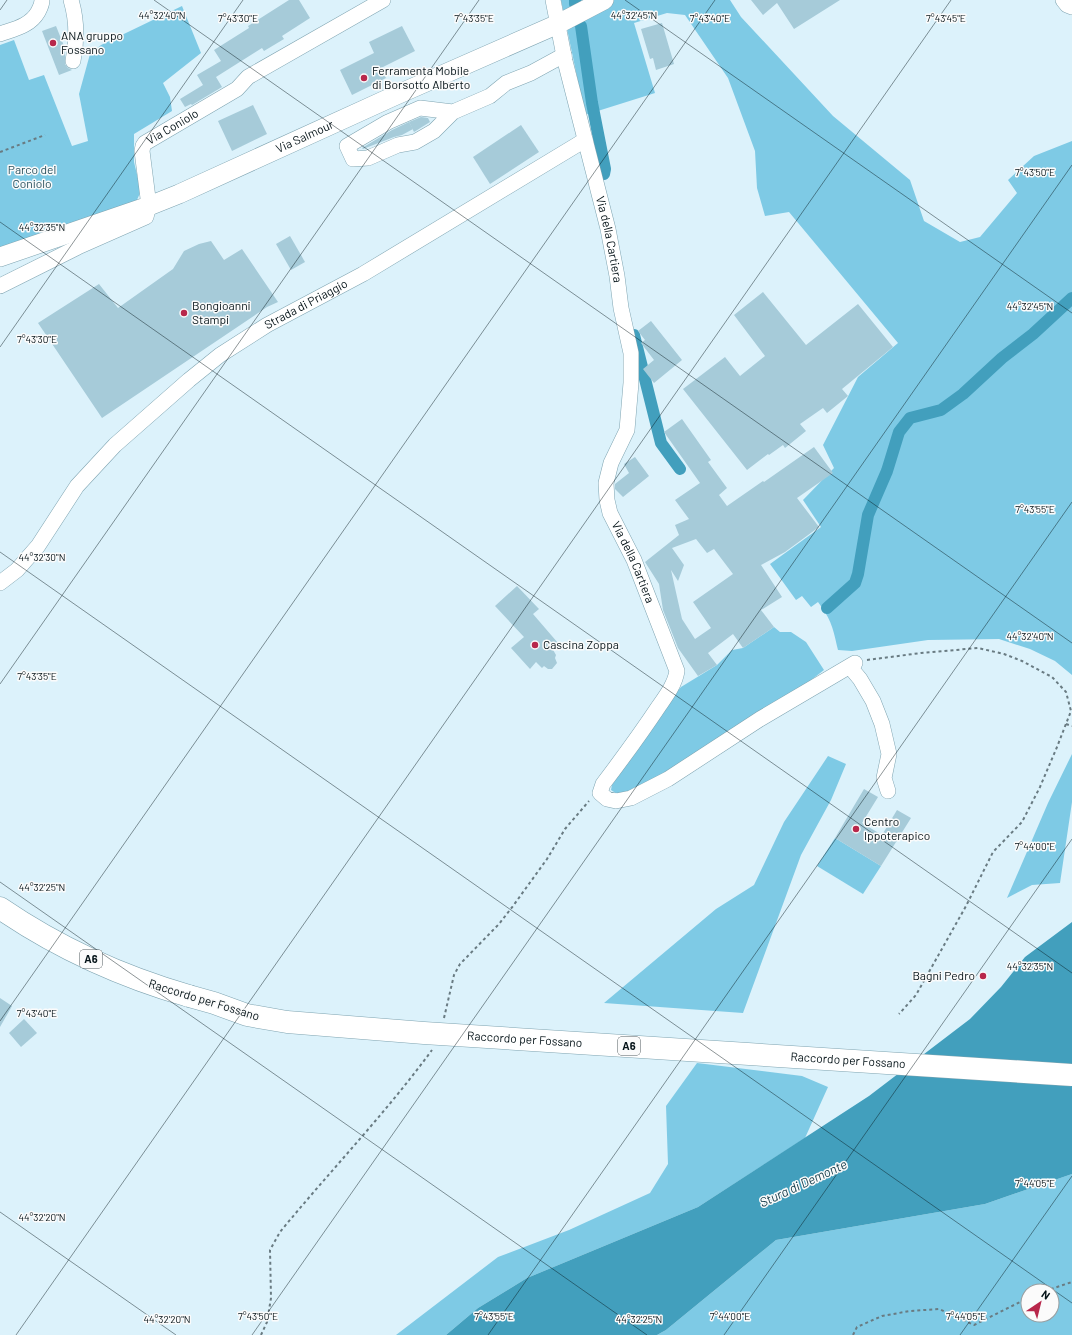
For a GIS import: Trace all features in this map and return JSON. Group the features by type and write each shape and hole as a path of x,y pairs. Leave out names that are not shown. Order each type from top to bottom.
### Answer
{"highway":[{"name":"Raccordo per Fossano","path":"0,908 48,937 88,958 131,976 167,990 214,1003 248,1015 287,1022 424,1033 1072,1075"}],"main road":[{"name":"Via Salmour","path":"0,257 149,206 558,24 604,0"}],"street":[{"path":"0,34 21,27 31,21 36,16 42,4 42,0"},
{"path":"71,0 76,25 73,61"},
{"name":"Via Coniolo","path":"149,206 142,151 145,143 237,89 248,77 383,0"},
{"name":"Via della Cartiera","path":"553,0 564,54 608,229 617,276 621,308 631,353 631,383 627,430 610,463 606,483 607,500 610,513 634,560 677,671 676,678 666,695 603,784 600,793"},
{"path":"1063,0 1067,5 1072,7"},
{"path":"454,112 420,108 388,122 347,146 353,159 368,158 398,146 415,142 434,131 454,112 490,96 506,83 531,73 564,54"},
{"name":"Strada di Priaggio","path":"0,583 17,570 38,546 77,486 115,445 220,355 267,325 363,274 585,140"},
{"path":"0,286 78,247 146,217 149,206"},
{"path":"600,793 607,799 616,801 631,798 668,779 760,719 852,665 873,700 882,724 889,754 884,778 888,791"}],"path":[{"path":"0,152 45,135"},
{"path":"852,665 886,657 978,648 1004,654 1022,661 1052,677 1066,692 1071,711 1040,786 1022,822 994,852 966,906 916,995 899,1014"},
{"path":"1066,724 1072,726"},
{"path":"444,1018 454,975 460,964 499,924 547,859 565,829 590,799 600,793"},
{"path":"261,1335 267,1322 271,1298 270,1250 280,1232 400,1091 435,1046"},
{"path":"1060,1286 1072,1282"},
{"path":"853,1335 857,1327 882,1316 910,1311 939,1309 974,1325 1020,1302"}],"green space":[{"path":"561,0 730,0 741,17 833,116 910,180 924,221 960,242 980,237 1017,193 1008,180 1034,156 1072,141 1072,675 1055,661 1030,649 999,639 928,640 852,651 838,650 831,625 818,602 811,607 802,596 796,600 770,564 821,527 803,500 834,468 823,445 858,377 898,343 789,212 765,216 757,188 755,151 728,78 685,15 667,13 634,23 655,93 585,115"},
{"name":"Parco del Coniolo","path":"182,6 201,53 163,83 170,97 172,111 134,134 134,162 141,191 136,202 0,248 0,45 14,40 29,80 44,75 72,146 88,141 79,94 90,54 101,45"},
{"path":"774,627 780,632 791,632 806,642 824,670 806,684 700,752 635,790 617,794 611,790 612,785 656,717 681,687 717,665 732,650 743,648"},
{"path":"1072,754 1072,802 1060,883 1032,885 1007,898 1048,803"},
{"path":"828,756 846,764 831,800 801,855 743,1013 604,1003 716,909 754,885 784,822"},
{"path":"835,838 881,866 863,894 817,866"},
{"path":"697,1063 802,1076 828,1087 805,1138 698,1207 527,1278 478,1308 446,1335 396,1335 498,1257 569,1230 650,1193 668,1164 666,1106"},
{"path":"1072,1174 1072,1335 657,1335 666,1330 776,1240 985,1204"}],"water":[{"name":"Stura di Demonte","path":"1072,922 1072,1174 985,1204 776,1240 666,1330 657,1335 446,1335 478,1308 527,1278 698,1207 869,1096 970,1019 1001,987 1025,957"}],"building":[{"path":"289,0 299,0 310,18 282,36 284,39 264,51 262,48 216,77 222,87 192,105 191,104 185,107 180,99 203,85 197,75 221,61 214,50"},
{"path":"751,0 840,0 794,29 777,3 763,15"},
{"path":"662,23 674,64 656,70 653,58 650,59 641,29"},
{"path":"56,26 64,46 65,64 72,70 59,75 42,31"},
{"path":"402,26 415,51 381,68 386,78 352,95 340,70 374,53 369,42"},
{"path":"253,105 267,134 232,151 218,121"},
{"path":"421,117 428,118 430,122 414,132 409,122"},
{"path":"409,122 413,129 402,135 363,149 362,148 392,130"},
{"path":"521,125 539,152 490,184 473,157"},
{"path":"290,236 305,262 291,270 276,244"},
{"name":"Bongioanni Stampi","path":"211,241 224,260 242,249 278,302 267,307 102,418 38,323 99,284 118,308 173,269 184,251 199,244"},
{"path":"763,292 806,345 858,304 893,347 842,389 848,396 827,413 823,408 800,424 806,431 785,448 783,445 747,470 683,389 725,357 740,376 765,356 734,315"},
{"path":"651,321 682,360 654,383 643,369 654,360 641,343 645,340 638,331"},
{"path":"682,419 711,460 708,462 727,488 719,495 727,506 814,447 833,473 797,498 819,527 785,552 761,565 782,597 761,610 774,627 743,648 733,634 708,653 717,665 698,676 678,648 663,610 659,584 645,562 679,535 675,525 689,519 675,500 700,483 664,432","holes":["696,539 707,553 714,549 733,574 693,602 711,628 695,639 682,619 671,570 678,581 684,565 672,548"]},
{"path":"635,457 649,476 623,497 615,489 615,484 629,473 624,464"},
{"path":"517,586 539,609 533,614 558,643 552,648 556,655 555,658 557,663 552,669 548,669 544,666 542,668 536,662 530,669 511,648 524,637 495,606"},
{"name":"Centro Ippoterapico","path":"864,789 878,797 862,823 882,835 897,810 911,818 881,866 835,838"},
{"path":"0,998 12,1006 0,1027"},
{"path":"24,1019 37,1033 21,1047 9,1033"}],"waterway":[{"path":"581,26 592,103 605,169 604,174"},
{"path":"827,608 855,583 858,574 868,515 887,471 899,432 910,418 941,410 963,394 1002,358 1033,334 1072,298"},
{"path":"634,335 661,443 680,469"}],"place":[{"name":"ANA gruppo Fossano","path":"53,43"},
{"name":"Ferramenta Mobile di Borsotto Alberto","path":"364,78"},
{"name":"Bongioanni Stampi","path":"184,313"},
{"name":"Cascina Zoppa","path":"535,645"},
{"name":"Centro Ippoterapico","path":"856,829"},
{"name":"Bagni Pedro","path":"983,976"}]}
